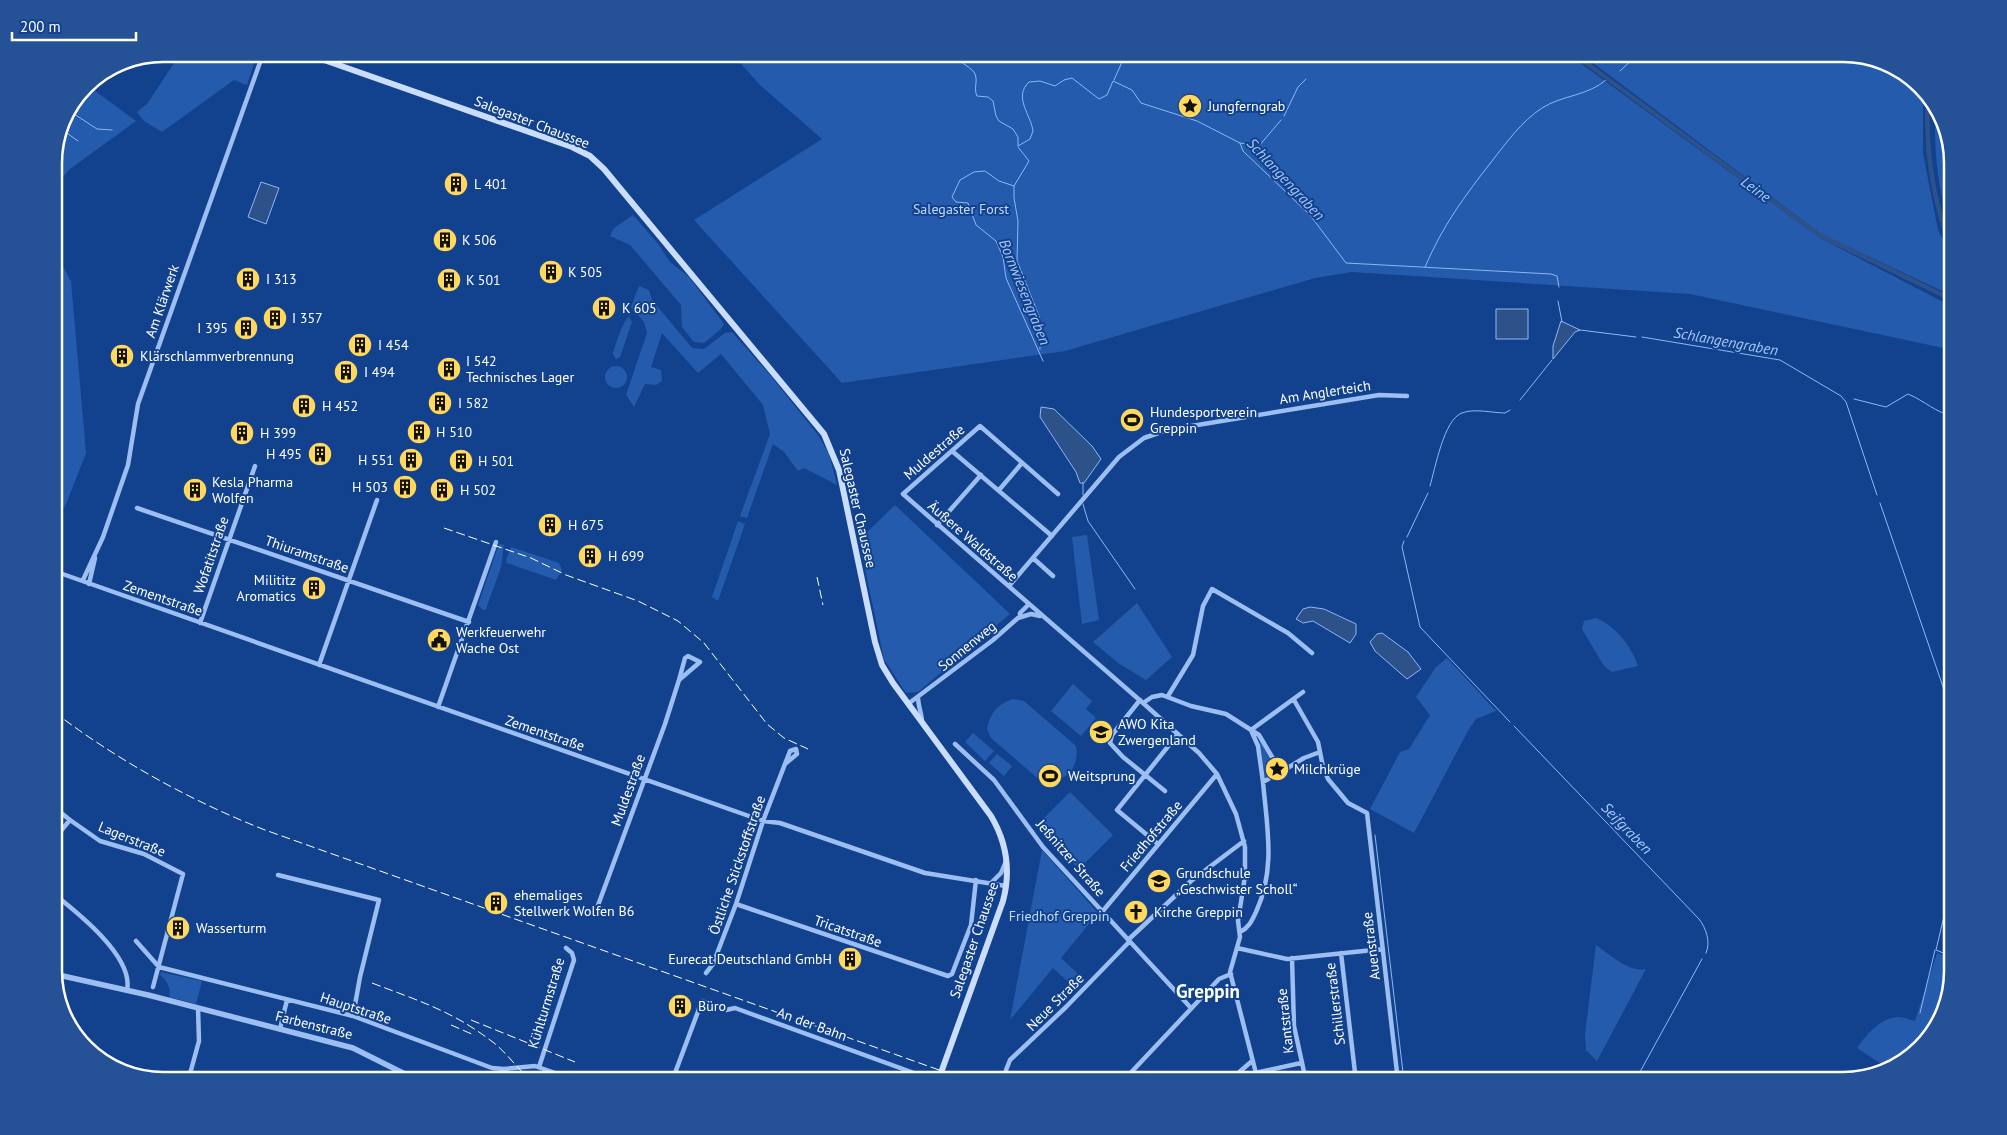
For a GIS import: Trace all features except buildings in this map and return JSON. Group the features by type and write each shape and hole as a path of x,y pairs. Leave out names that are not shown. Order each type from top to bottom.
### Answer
{"main road":[{"name":"Salegaster Chaussee","path":"332,63 572,147 594,159 822,430 836,460 879,658 886,674 994,821 1007,860 1006,886 1000,908 941,1072"}],"street":[{"name":"Am Klärwerk","path":"89,584 95,558 130,461 133,422 138,404 260,63"},
{"name":"Am Anglerteich","path":"1009,586 1119,457 1151,435 1172,429 1379,395 1407,396"},
{"name":"Muldestraße","path":"903,494 980,426 1022,464"},
{"path":"952,451 1052,536"},
{"path":"999,490 1022,464 1058,494"},
{"name":"Wofatitstraße","path":"200,623 254,466"},
{"path":"937,525 980,475"},
{"name":"Äußere Waldstraße","path":"903,494 1178,734 1199,753 1217,774 1236,814 1244,841 1245,868 1238,921 1240,932 1231,966 1231,974"},
{"path":"319,665 376,500"},
{"name":"Thiuramstraße","path":"138,508 469,622"},
{"path":"438,708 496,543"},
{"name":"Am Klärwerk","path":"83,580 83,575 95,558"},
{"path":"1033,558 1053,576"},
{"name":"Zementstraße","path":"63,574 438,708 763,820 780,823 925,873 1006,886"},
{"path":"1168,696 1193,655 1203,606 1212,589 1288,633 1312,653"},
{"path":"1020,617 1020,614 1029,604"},
{"path":"1020,617 1031,614 1041,616"},
{"name":"Sonnenweg","path":"908,704 993,640 1020,617"},
{"name":"Muldestraße","path":"597,908 644,780 685,658 688,656 700,662 679,680"},
{"path":"1251,730 1303,692"},
{"path":"1164,791 1113,747 1110,740 1112,734 1142,702 1152,697 1168,696 1191,706 1226,714 1259,735 1281,772"},
{"path":"918,697 918,710 922,716 922,722"},
{"path":"1263,782 1304,758 1320,752 1318,742 1294,700"},
{"path":"1240,932 1247,928 1259,906 1268,871 1270,833 1258,746 1251,730"},
{"path":"1158,844 1117,810 1178,734"},
{"name":"Jeßnitzer Straße","path":"955,744 994,780 1043,847 1191,1008"},
{"name":"Auenstraße","path":"1320,752 1328,779 1348,803 1364,810 1367,814 1397,1072"},
{"name":"Östliche Stickstoffstraße","path":"706,973 713,964 736,904 763,820 785,764"},
{"name":"Friedhofstraße","path":"1102,912 1217,774"},
{"name":"Lagerstraße","path":"63,814 100,841 144,854 183,874 159,967"},
{"path":"63,828 70,820"},
{"name":"Neue Straße","path":"1006,1072 1010,1060 1060,1013 1128,941 1191,881 1244,841"},
{"path":"991,883 1001,874 1007,860"},
{"path":"278,875 379,900 360,977 353,1016"},
{"name":"Tricatstraße","path":"736,904 940,975 948,976 952,974 971,925 976,880"},
{"path":"63,902 96,932 122,962 128,974 127,990"},
{"path":"136,940 159,967 153,987"},
{"name":"Kühlturmstraße","path":"539,1067 574,960 572,953 566,948"},
{"path":"1237,948 1274,957 1292,958 1383,949"},
{"name":"Schillerstraße","path":"1341,953 1355,1072"},
{"name":"Kantstraße","path":"1292,958 1292,1010 1304,1072"},
{"name":"Hauptstraße","path":"159,967 353,1016 492,1068 539,1067 553,1072"},
{"path":"1131,1072 1219,979 1231,974 1255,1072"},
{"name":"Farbenstraße","path":"63,976 127,990 357,1049 402,1072"},
{"path":"280,1029 287,1000"},
{"name":"An der Bahn","path":"675,1072 702,1001 726,1010 735,1008 911,1072"},
{"path":"190,1072 199,1041 198,1008"},
{"path":"1239,1072 1252,1061"},
{"path":"1260,1072 1301,1063"}],"green space":[{"name":"Salegaster Forst","path":"1579,62 1820,238 1944,302 1944,348 1690,294 1352,272 1315,278 1065,351 842,383 694,220 822,139 761,86 740,63"},
{"path":"1592,62 1844,62 1857,63 1882,70 1905,83 1923,101 1923,153 1938,230 1944,242 1944,292 1821,234"},
{"path":"174,63 254,63 247,85 234,80 162,132 144,121 137,112 147,104"},
{"path":"94,90 136,121 70,169 63,177 63,150 66,137 70,125 83,102"},
{"path":"1935,122 1943,144 1944,204 1937,169"},
{"path":"633,215 659,245 670,262 689,277 724,324 721,329 704,343 694,342 682,327 681,305 630,245 610,236 614,228"},
{"path":"63,267 71,281 86,453 63,508"},
{"path":"639,286 649,290 652,300 692,348 704,349 725,333 732,332 770,375 818,435 829,454 837,485 804,468 798,471 784,452 773,444 747,518 740,516 770,434 763,405 721,354 698,373 662,333 651,367 661,370 662,381 656,385 645,384 634,407 626,395 647,333 644,322 631,307"},
{"path":"629,317 632,322 620,357 616,359 613,354 622,328"},
{"path":"616,366 624,369 627,377 624,385 616,388 608,385 605,377 608,369"},
{"path":"895,505 1010,614 918,692 906,693 884,659 859,540"},
{"path":"738,521 745,524 718,601 712,597"},
{"path":"1087,535 1099,620 1082,624 1072,537"},
{"path":"499,544 504,545 501,567 486,609 483,610 478,605"},
{"path":"511,547 559,563 562,570 556,580 507,563 506,560"},
{"path":"1137,603 1172,657 1146,680 1118,663 1093,642"},
{"path":"1596,618 1616,631 1627,644 1638,666 1612,672 1604,666 1582,629 1584,621"},
{"path":"1447,658 1496,711 1476,719 1469,729 1414,833 1370,809 1400,752 1409,749 1430,715 1416,697 1436,667"},
{"path":"1073,684 1092,701 1086,709 1096,718 1081,736 1051,711"},
{"path":"1014,699 1024,701 1076,746 1076,761 1073,768 1064,777 1043,783 991,738 987,729 990,718 999,706"},
{"path":"973,733 994,751 985,761 965,742"},
{"path":"1259,739 1279,771 1265,777"},
{"path":"997,754 1012,766 1004,776 989,763"},
{"path":"1070,792 1113,835 1079,869 1036,826"},
{"name":"Friedhof Greppin","path":"1042,850 1098,913 1061,958 1086,981 1077,990 1053,968 1010,1020"},
{"path":"1596,945 1626,966 1646,969 1597,1061 1586,1050 1585,1034"},
{"path":"1937,953 1944,956 1944,985 1941,998 1931,1022 1915,1043 1905,1052 1883,1065 1857,1048 1869,1032 1886,1020 1903,1017 1915,1021"},
{"path":"161,972 202,981 196,1004 169,997 169,988 160,975"}],"shaded area":[{"path":"261,182 279,188 266,224 248,217"},
{"path":"1496,309 1528,309 1528,339 1496,339"},
{"path":"1561,321 1580,330 1575,332 1553,359 1553,346"},
{"path":"1041,407 1054,409 1092,446 1101,459 1084,483 1080,483 1076,472 1040,417"},
{"path":"1310,607 1324,609 1356,624 1356,634 1350,643 1313,621 1303,623 1296,619 1303,609"},
{"path":"1382,633 1408,652 1421,669 1407,679 1375,651 1370,642 1377,634"}],"waterway":[{"path":"1114,80 1122,62"},
{"name":"Leine","path":"1585,62 1819,235 1944,296"},
{"path":"1620,71 1629,62"},
{"name":"Schlangengraben","path":"962,63 974,72 977,96 988,97 993,101 996,116 999,121 1013,129 1018,137 1018,146 1030,139 1033,131 1023,100 1024,88 1029,82 1040,81 1055,86 1064,80 1072,78 1099,99 1107,95 1113,81 1132,90 1141,103 1197,121 1240,143 1243,151 1310,215 1346,263 1551,274 1557,276 1559,287"},
{"path":"1284,116 1298,87 1306,79"},
{"path":"1425,267 1439,238 1463,199 1521,126 1542,108 1558,100 1592,89 1607,79"},
{"path":"1928,108 1929,156 1944,228"},
{"path":"75,115 97,129 112,130"},
{"path":"1240,143 1259,146 1281,120"},
{"path":"67,133 78,141"},
{"name":"Bornwiesengraben","path":"1018,147 1029,161 1014,186 999,181 985,171 974,172 960,180 952,197 956,202 968,203 976,225 996,241 1003,257 1006,278 1043,361"},
{"path":"1014,186 1018,221 1017,261 1039,316 1040,349"},
{"name":"Schlangengraben","path":"1558,301 1562,322"},
{"name":"Schlangengraben","path":"1580,330 1636,337"},
{"name":"Schlangengraben","path":"1642,337 1780,360 1841,396 1846,402 1877,495"},
{"name":"Seifgraben","path":"1520,400 1552,360"},
{"path":"1854,399 1886,407 1908,394 1944,413"},
{"name":"Seifgraben","path":"1430,486 1445,434 1456,417 1467,412 1505,413 1510,410"},
{"name":"Bornwiesengraben","path":"1083,483 1083,495"},
{"name":"Seifgraben","path":"1407,537 1428,493"},
{"name":"Schlangengraben","path":"1880,503 1944,690"},
{"name":"Bornwiesengraben","path":"1083,504 1088,521 1135,589"},
{"name":"Seifgraben","path":"1404,541 1402,547 1420,627 1510,722"},
{"name":"Seifgraben","path":"1514,726 1699,919 1707,935 1706,953"},
{"path":"1375,835 1403,1072"},
{"name":"Schlangengraben","path":"1944,916 1936,950 1944,953"},
{"path":"1920,1013 1935,950"},
{"name":"Seifgraben","path":"1640,1072 1702,959"}],"railway":[{"path":"444,528 531,558 566,575 638,601 678,621 704,643 767,724 784,738 808,749"},
{"path":"817,577 823,605"},
{"path":"63,718 104,747 155,778 209,806 265,830 945,1072"},
{"path":"372,983 420,1001 464,1023 499,1047 522,1072"},
{"path":"471,1020 575,1062"},
{"path":"451,1025 474,1035"}],"place":[{"name":"Jungferngrab","path":"1190,106"},
{"name":"L 401","path":"456,184"},
{"name":"K 506","path":"445,240"},
{"name":"K 505","path":"551,272"},
{"name":"I 313","path":"248,279"},
{"name":"K 501","path":"449,280"},
{"name":"K 605","path":"604,308"},
{"name":"I 357","path":"275,318"},
{"name":"I 395","path":"246,328"},
{"name":"I 454","path":"360,345"},
{"name":"Klärschlammverbrennung","path":"122,356"},
{"name":"I 542 Technisches Lager","path":"449,369"},
{"name":"I 494","path":"346,372"},
{"name":"I 582","path":"440,403"},
{"name":"H 452","path":"304,406"},
{"name":"Hundesportverein Greppin","path":"1132,420"},
{"name":"H 510","path":"419,432"},
{"name":"H 399","path":"242,433"},
{"name":"H 495","path":"320,454"},
{"name":"H 551","path":"411,460"},
{"name":"H 501","path":"461,461"},
{"name":"H 503","path":"405,487"},
{"name":"Kesla Pharma Wolfen","path":"195,490"},
{"name":"H 502","path":"442,490"},
{"name":"H 675","path":"550,525"},
{"name":"H 699","path":"590,556"},
{"name":"Milititz Aromatics","path":"314,588"},
{"name":"Werkfeuerwehr Wache Ost","path":"439,640"},
{"name":"AWO Kita Zwergenland","path":"1101,732"},
{"name":"Milchkrüge","path":"1277,769"},
{"name":"Weitsprung","path":"1050,776"},
{"name":"Grundschule „Geschwister Scholl“","path":"1159,881"},
{"name":"ehemaliges Stellwerk Wolfen B6","path":"496,903"},
{"name":"Kirche Greppin","path":"1136,912"},
{"name":"Wasserturm","path":"178,928"},
{"name":"Eurecat Deutschland GmbH","path":"850,959"},
{"name":"Büro","path":"680,1006"}],"district":[{"name":"Greppin","path":"1208,991"}]}
